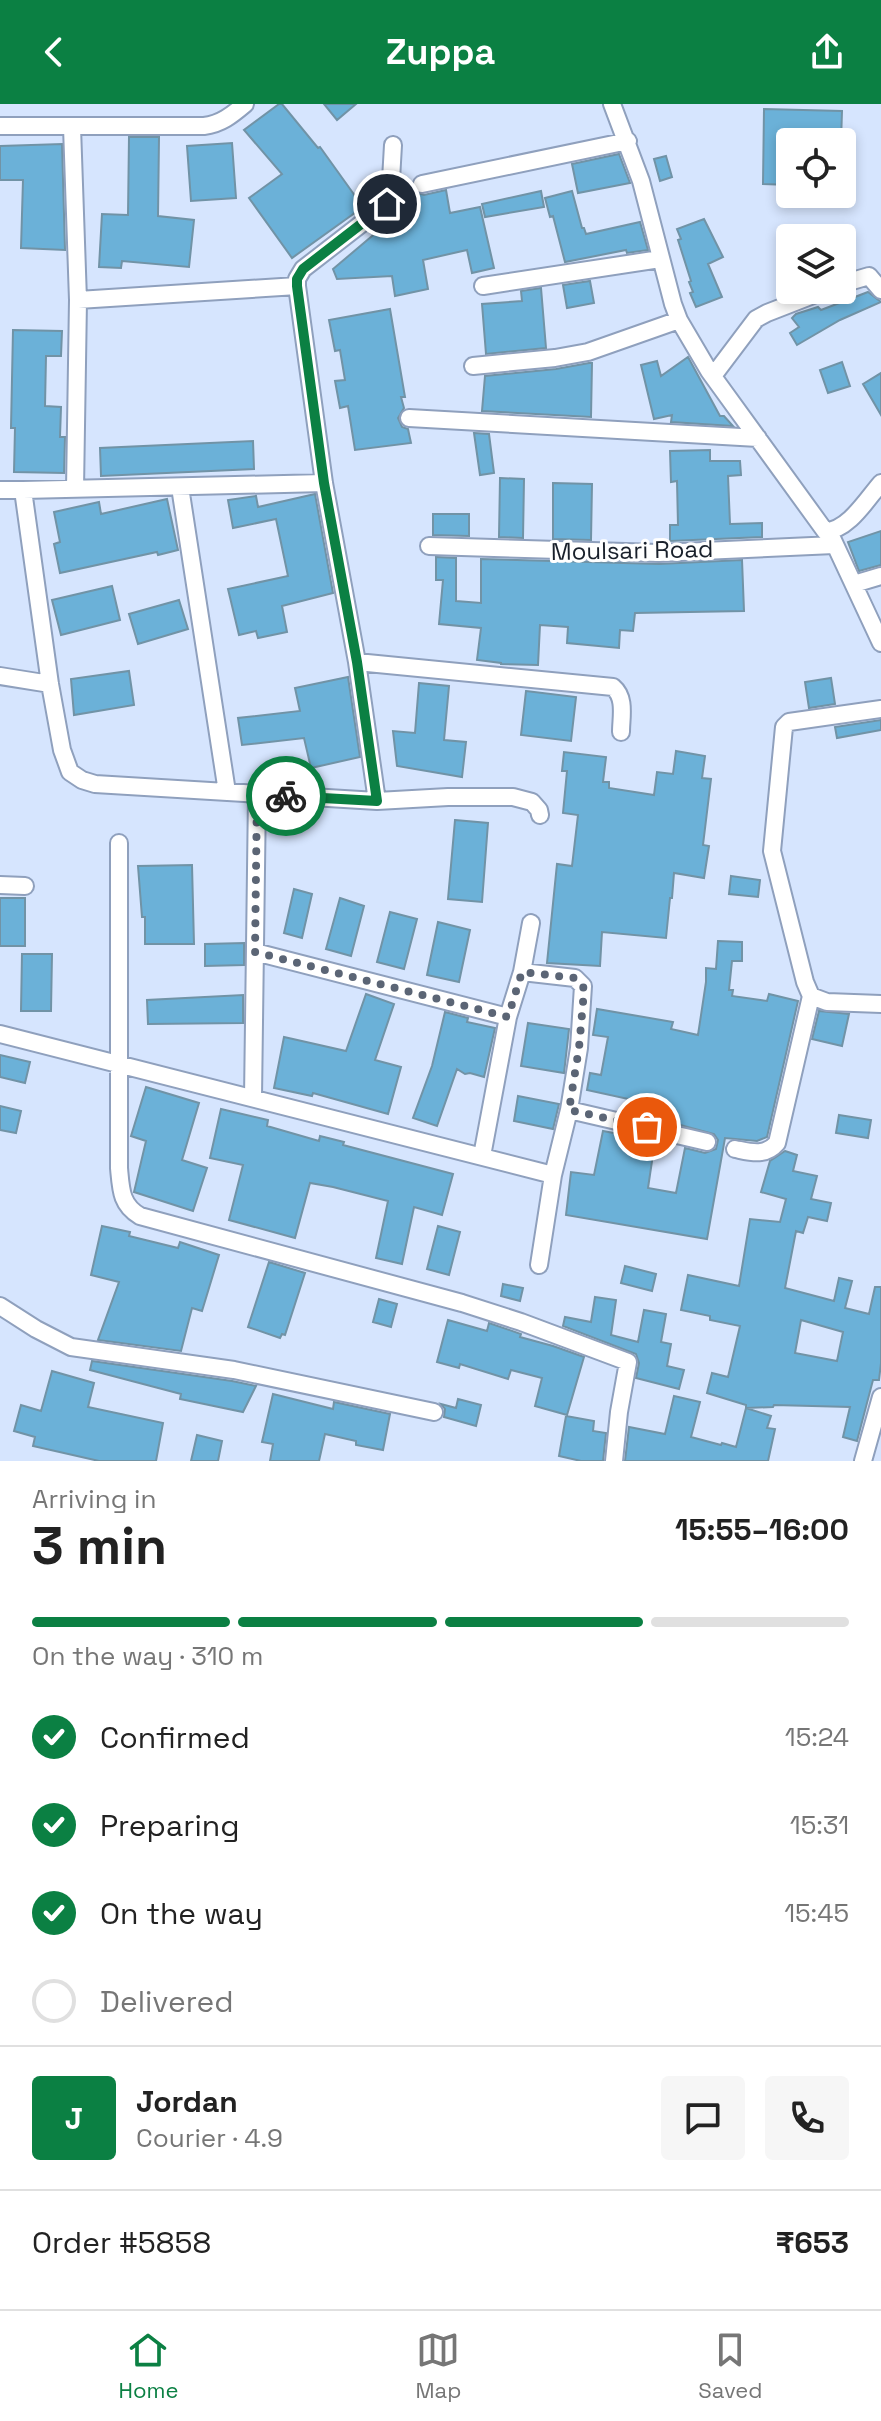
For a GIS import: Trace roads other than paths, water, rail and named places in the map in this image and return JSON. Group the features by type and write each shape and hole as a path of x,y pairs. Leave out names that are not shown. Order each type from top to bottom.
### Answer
{"street":[{"path":"0,126 204,126 215,125 245,104"},
{"path":"612,104 641,181 679,320 713,376 831,538 881,643"},
{"path":"72,127 78,300 75,489"},
{"path":"422,184 628,141"},
{"path":"377,801 357,662 324,483 297,279 303,269 387,204 393,145"},
{"path":"483,286 660,259"},
{"path":"856,280 869,276 881,290"},
{"path":"78,300 297,286"},
{"path":"713,376 756,319 790,304"},
{"path":"473,366 588,352 679,320"},
{"path":"409,418 758,438"},
{"path":"0,490 324,483"},
{"name":"Moulsari Road","path":"429,546 659,553 831,538 881,483"},
{"path":"180,487 227,792"},
{"path":"23,490 50,684 65,762 70,772 82,780 95,784 377,801 513,797 532,802 540,815"},
{"path":"854,584 881,576"},
{"path":"357,662 613,687 622,699 621,732"},
{"path":"0,676 50,684"},
{"path":"735,1149 760,1153 770,1150 777,1143 811,996 773,862 772,840 782,732 789,722 881,709"},
{"path":"253,1098 257,794"},
{"path":"119,843 119,1168 123,1201 140,1216 462,1303 628,1362 614,1461"},
{"path":"0,885 25,886"},
{"path":"482,1156 508,1017 522,972 531,923"},
{"path":"255,952 508,1017"},
{"path":"522,972 575,978 583,986 579,1048 569,1110 553,1175 539,1265"},
{"path":"811,996 827,1002 881,1004"},
{"path":"0,1034 553,1175"},
{"path":"569,1110 707,1142"},
{"path":"0,1306 71,1347 234,1370 434,1412"},
{"path":"863,1461 881,1397"}]}
